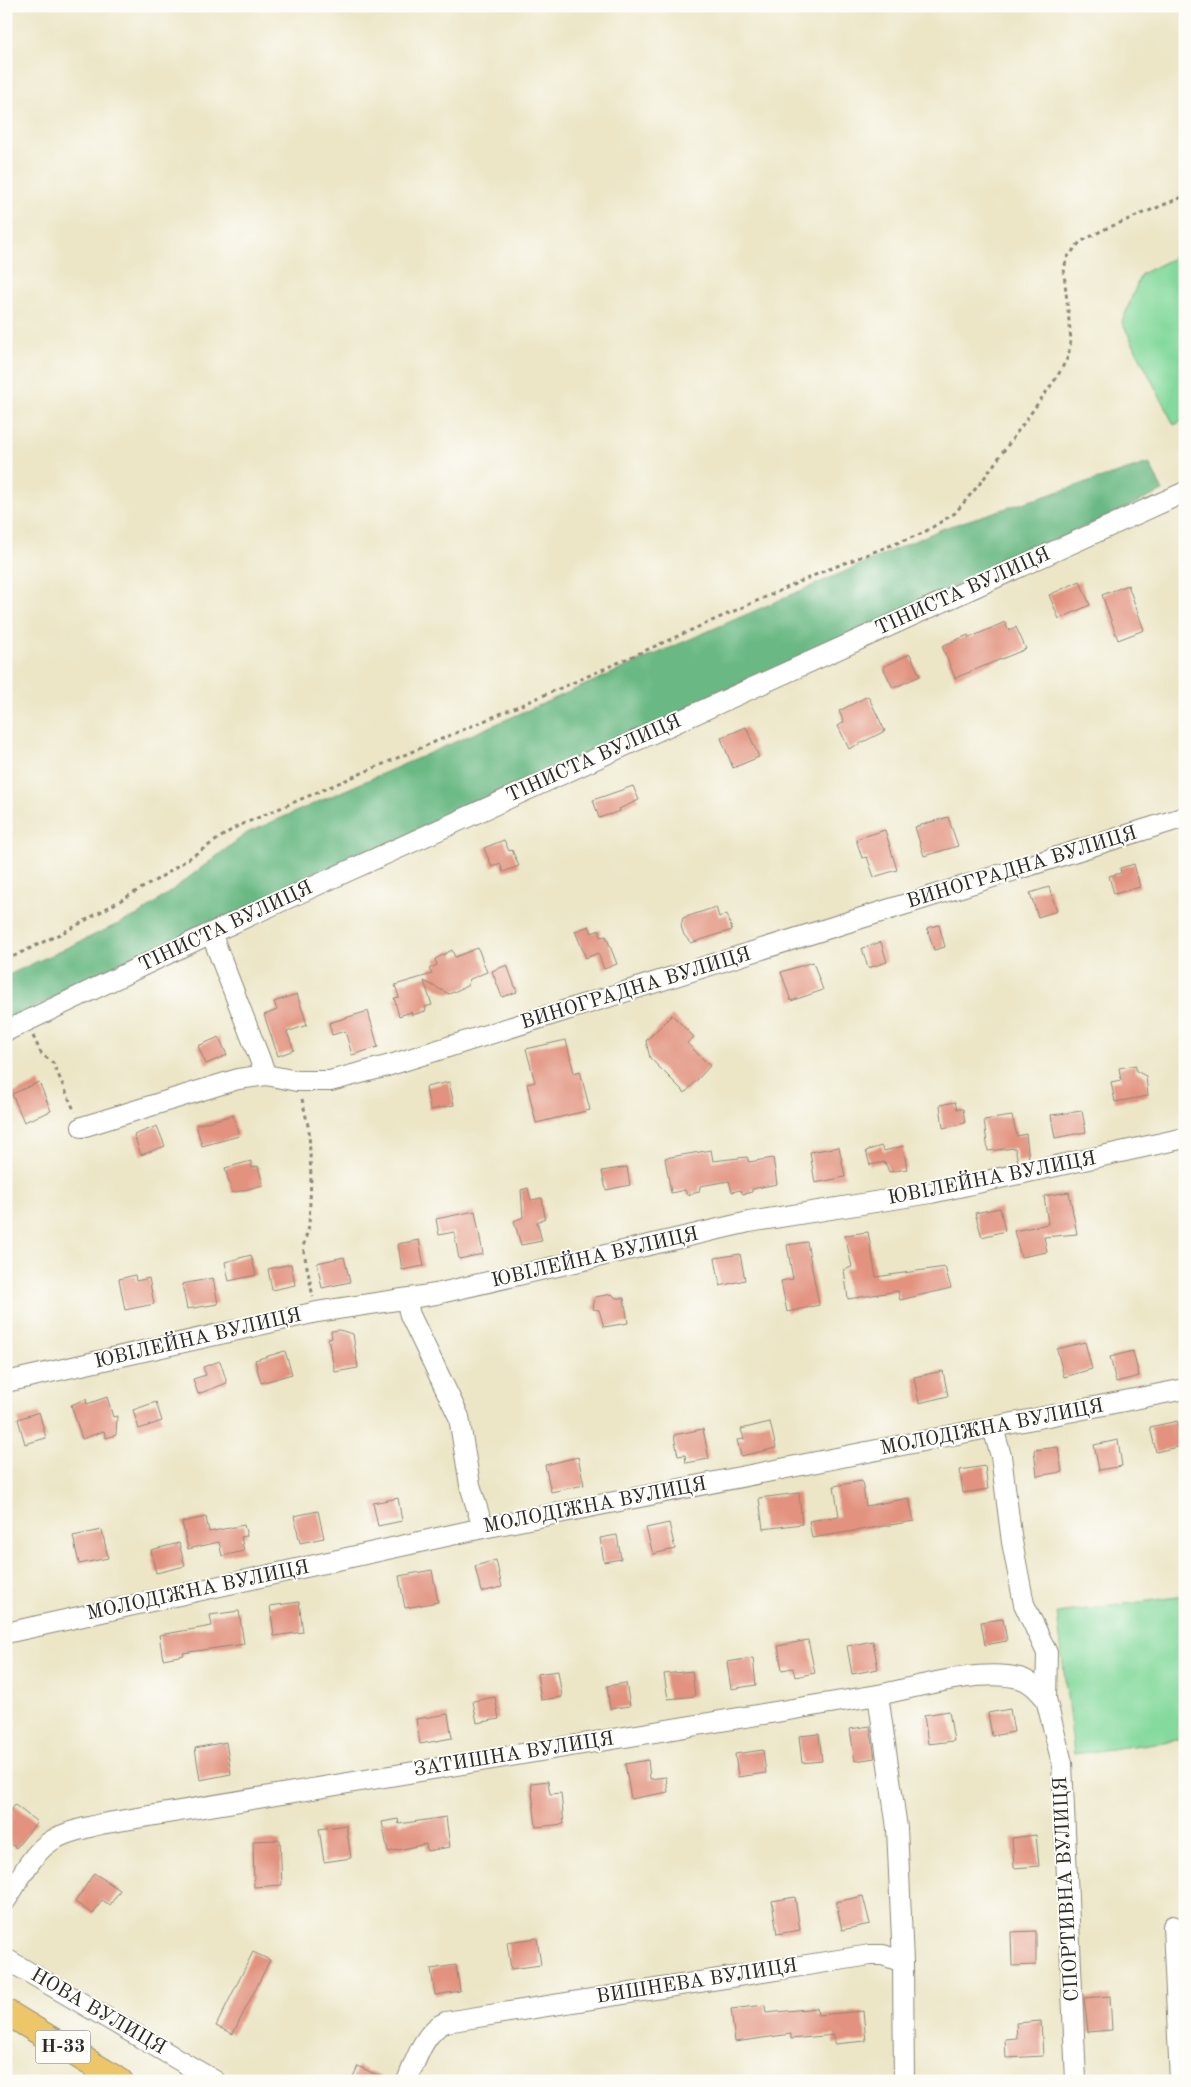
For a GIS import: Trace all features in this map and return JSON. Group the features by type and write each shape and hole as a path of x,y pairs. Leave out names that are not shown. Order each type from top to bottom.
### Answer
{"main road":[{"name":"Н-33","path":"6,2012 120,2081"}],"street":[{"name":"ТІНИСТА ВУЛИЦЯ","path":"6,1031 211,933 1185,492"},
{"name":"ВИНОГРАДНА ВУЛИЦЯ","path":"82,1127 238,1079 266,1075 297,1081 330,1081 387,1066 1185,817"},
{"path":"211,933 266,1075"},
{"name":"ЮВІЛЕЙНА ВУЛИЦЯ","path":"6,1382 317,1312 436,1294 749,1222 931,1193 1185,1138"},
{"path":"406,1298 417,1332 459,1417 470,1485 483,1528"},
{"name":"МОЛОДІЖНА ВУЛИЦЯ","path":"6,1633 483,1528 1185,1389"},
{"name":"СПОРТИВНА ВУЛИЦЯ","path":"993,1428 1001,1456 1012,1542 1024,1604 1047,1653 1046,1699 1062,1763 1076,2081"},
{"path":"1046,1699 1034,1686 1020,1678 1047,1661"},
{"name":"ЗАТИШНА ВУЛИЦЯ","path":"6,1900 36,1855 47,1844 61,1836 101,1824 878,1695 955,1679 1002,1676 1020,1678"},
{"path":"878,1695 897,1828 903,1962 904,2081"},
{"path":"1173,1926 1180,2081"},
{"name":"ВИШНЕВА ВУЛИЦЯ","path":"407,2081 424,2042 436,2026 446,2022 870,1955 883,1955 903,1962"},
{"name":"НОВА ВУЛИЦЯ","path":"6,1959 215,2081"}],"path":[{"path":"6,960 72,928 158,878 236,827 570,684 824,571 923,533 955,513 982,481 1057,378 1068,357 1071,340 1064,273 1066,259 1080,242 1105,229 1185,196"},
{"path":"27,1022 40,1053 53,1063 82,1127"},
{"path":"297,1081 309,1130 311,1178 309,1226 303,1246 317,1312"}],"green space":[{"path":"1185,252 1185,420 1174,425 1122,322 1141,274"},
{"path":"1149,463 1163,491 6,1020 6,976 142,913 247,833 944,528"},
{"path":"1185,1596 1185,1739 1074,1754 1057,1613"}],"building":[{"path":"1080,581 1090,605 1059,619 1049,595"},
{"path":"1128,585 1144,630 1118,640 1102,595"},
{"path":"1005,622 1008,630 1016,627 1026,649 955,678 942,646 968,635 969,638"},
{"path":"910,654 920,676 893,688 883,667"},
{"path":"868,696 885,731 849,749 838,726 844,722 839,711"},
{"path":"746,727 759,757 733,768 721,738"},
{"path":"633,786 639,800 619,809 620,811 599,818 593,800"},
{"path":"948,817 958,846 924,856 915,827"},
{"path":"885,830 897,870 874,877 867,857 862,858 856,839"},
{"path":"504,840 509,851 512,850 519,866 503,872 500,863 492,867 484,848"},
{"path":"1134,864 1140,887 1114,894 1109,876 1121,873 1120,868"},
{"path":"1049,887 1057,911 1038,917 1030,893"},
{"path":"716,907 719,917 727,914 732,930 691,943 684,935 681,926 683,918"},
{"path":"939,925 945,947 934,950 927,928"},
{"path":"589,926 592,933 600,930 600,937 606,936 617,964 604,969 598,953 586,958 575,931"},
{"path":"881,942 887,962 868,968 862,948"},
{"path":"478,948 487,972 470,979 467,986 449,994 424,981 432,1005 425,1007 426,1011 412,1015 411,1012 399,1016 394,998 399,997 395,985 432,974 429,969 437,965 435,959 452,950 455,957"},
{"path":"813,962 823,990 791,1001 781,972"},
{"path":"507,965 517,992 502,997 492,971"},
{"path":"297,994 307,1025 287,1032 294,1050 278,1056 264,1015 277,1010 274,1002"},
{"path":"368,1011 378,1047 352,1055 345,1031 332,1035 329,1023"},
{"path":"672,1015 694,1037 687,1043 710,1066 685,1093 650,1058 646,1041"},
{"path":"219,1037 227,1055 206,1064 198,1046"},
{"path":"566,1040 574,1073 580,1071 590,1110 536,1123 527,1084 535,1082 526,1049"},
{"path":"1136,1065 1136,1071 1146,1076 1148,1096 1115,1102 1111,1082 1121,1080 1119,1068"},
{"path":"39,1082 51,1111 24,1122 12,1094"},
{"path":"449,1082 454,1105 430,1110 426,1087"},
{"path":"955,1102 957,1109 963,1109 965,1123 943,1128 940,1105"},
{"path":"1082,1111 1086,1132 1055,1138 1051,1115"},
{"path":"233,1115 239,1136 202,1146 196,1125"},
{"path":"1012,1116 1017,1136 1026,1134 1029,1160 1018,1162 1015,1148 988,1151 984,1120"},
{"path":"157,1126 165,1146 141,1155 134,1135"},
{"path":"881,1146 884,1151 903,1146 907,1169 889,1172 885,1162 870,1165 866,1151"},
{"path":"839,1147 845,1177 815,1183 810,1152"},
{"path":"711,1150 713,1161 747,1157 749,1162 773,1158 777,1184 752,1189 752,1192 743,1194 740,1190 732,1192 729,1181 700,1186 699,1192 687,1195 685,1190 671,1193 665,1158"},
{"path":"251,1161 252,1168 258,1166 263,1185 232,1193 225,1168"},
{"path":"627,1167 630,1185 606,1190 602,1171"},
{"path":"528,1188 531,1200 542,1198 545,1218 537,1222 542,1241 521,1245 514,1221 523,1217 521,1190"},
{"path":"1069,1192 1077,1234 1044,1237 1047,1252 1021,1257 1014,1231 1048,1224 1044,1196"},
{"path":"1000,1208 1005,1231 982,1237 975,1213"},
{"path":"475,1211 483,1254 459,1259 454,1232 439,1235 436,1219"},
{"path":"868,1232 876,1277 945,1267 951,1288 900,1300 898,1291 848,1299 844,1270 852,1267 845,1235"},
{"path":"419,1240 424,1266 402,1270 398,1244"},
{"path":"807,1242 819,1305 787,1312 781,1281 793,1279 787,1245"},
{"path":"740,1254 745,1280 720,1286 715,1258"},
{"path":"251,1255 256,1275 229,1281 225,1262"},
{"path":"344,1257 350,1282 322,1288 317,1263"},
{"path":"291,1264 295,1285 272,1290 268,1269"},
{"path":"135,1275 136,1281 149,1278 154,1304 125,1310 119,1279"},
{"path":"213,1278 218,1304 187,1309 182,1284"},
{"path":"612,1294 616,1298 624,1298 628,1323 604,1327 599,1310 593,1309 595,1297"},
{"path":"339,1330 353,1334 358,1368 335,1372 328,1339 332,1338 331,1331"},
{"path":"1085,1342 1092,1369 1064,1377 1057,1349"},
{"path":"285,1351 292,1374 261,1383 255,1360"},
{"path":"1133,1351 1139,1376 1116,1382 1110,1357"},
{"path":"220,1361 227,1383 198,1394 193,1379 206,1375 203,1367"},
{"path":"943,1371 948,1396 919,1403 914,1377"},
{"path":"107,1397 113,1417 117,1416 116,1435 106,1438 104,1431 82,1439 71,1405 86,1399 87,1404"},
{"path":"156,1402 162,1421 139,1429 133,1410"},
{"path":"39,1412 46,1438 25,1444 18,1419"},
{"path":"1177,1421 1182,1446 1156,1452 1150,1427"},
{"path":"770,1422 776,1448 741,1456 737,1440 744,1439 741,1429"},
{"path":"703,1429 709,1459 686,1463 685,1455 678,1456 674,1435"},
{"path":"1118,1440 1122,1466 1099,1470 1094,1445"},
{"path":"1058,1447 1062,1472 1037,1476 1034,1450"},
{"path":"578,1457 584,1485 551,1492 545,1465"},
{"path":"985,1466 988,1489 963,1493 960,1470"},
{"path":"862,1481 866,1506 909,1498 914,1521 812,1538 809,1521 839,1516 834,1486"},
{"path":"799,1493 802,1524 763,1529 759,1498"},
{"path":"398,1498 402,1521 378,1526 373,1503"},
{"path":"318,1511 324,1538 300,1543 294,1516"},
{"path":"206,1517 209,1532 244,1525 247,1536 241,1537 244,1551 222,1556 219,1542 188,1549 182,1522"},
{"path":"669,1523 675,1549 653,1554 646,1528"},
{"path":"102,1530 108,1558 79,1564 73,1536"},
{"path":"617,1535 621,1559 604,1562 600,1538"},
{"path":"179,1543 185,1566 156,1573 151,1550"},
{"path":"496,1560 502,1587 481,1592 475,1566"},
{"path":"432,1570 438,1602 405,1608 399,1576"},
{"path":"299,1602 303,1632 274,1636 270,1606"},
{"path":"239,1611 244,1644 183,1653 184,1655 163,1659 159,1635 212,1626 210,1615"},
{"path":"1003,1619 1007,1641 985,1645 981,1622"},
{"path":"808,1640 815,1673 795,1677 793,1668 782,1670 778,1646"},
{"path":"873,1641 878,1669 852,1674 847,1646"},
{"path":"753,1658 756,1685 731,1689 727,1662"},
{"path":"558,1671 562,1697 541,1700 537,1674"},
{"path":"692,1671 695,1696 668,1699 664,1674"},
{"path":"626,1683 630,1706 610,1709 607,1686"},
{"path":"495,1697 499,1719 477,1723 473,1701"},
{"path":"1010,1709 1014,1732 992,1736 988,1713"},
{"path":"949,1711 954,1741 928,1744 924,1715"},
{"path":"448,1714 452,1738 420,1744 416,1719"},
{"path":"870,1726 875,1758 855,1761 850,1729"},
{"path":"819,1734 822,1761 802,1763 799,1736"},
{"path":"226,1742 231,1774 200,1780 195,1748"},
{"path":"763,1750 766,1773 738,1777 735,1754"},
{"path":"648,1760 650,1779 666,1777 668,1792 631,1799 625,1764"},
{"path":"548,1781 550,1794 561,1793 564,1824 536,1827 531,1783"},
{"path":"15,1805 37,1822 16,1848 6,1840 6,1816"},
{"path":"446,1817 450,1847 427,1851 426,1844 388,1852 382,1822 398,1819 399,1824"},
{"path":"346,1825 351,1858 324,1862 319,1829"},
{"path":"1036,1835 1039,1866 1014,1868 1012,1838"},
{"path":"280,1840 282,1885 254,1887 253,1841"},
{"path":"94,1873 120,1890 110,1905 102,1900 93,1914 75,1902"},
{"path":"863,1896 870,1924 842,1930 836,1902"},
{"path":"795,1897 800,1930 777,1934 772,1901"},
{"path":"1036,1931 1036,1965 1012,1966 1011,1932"},
{"path":"537,1938 541,1965 511,1969 507,1942"},
{"path":"253,1952 270,1960 233,2034 216,2026"},
{"path":"456,1965 460,1991 435,1995 431,1969"},
{"path":"1110,1996 1112,2030 1088,2032 1084,1998"},
{"path":"765,2005 766,2013 817,2008 818,2015 863,2011 866,2041 834,2044 834,2035 791,2039 791,2034 735,2042 731,2009"},
{"path":"1041,2021 1043,2056 1006,2058 1005,2039 1017,2038 1016,2023"},
{"path":"358,2066 389,2081 351,2081"}]}
